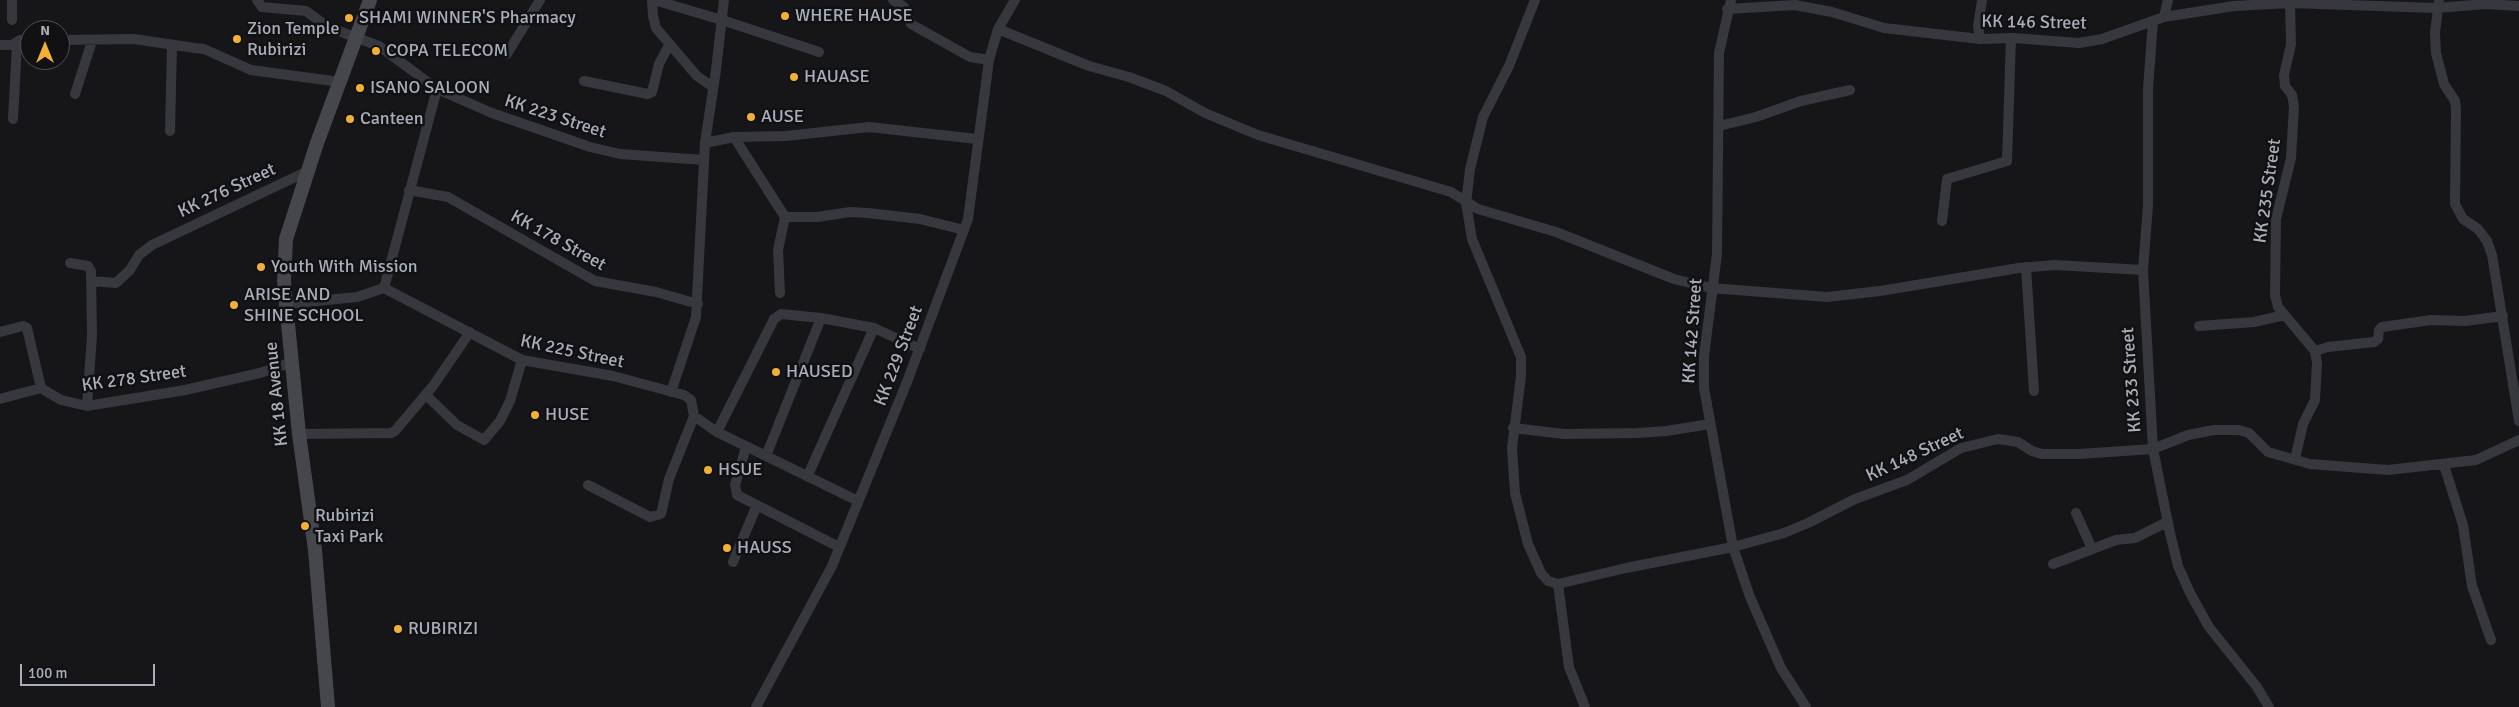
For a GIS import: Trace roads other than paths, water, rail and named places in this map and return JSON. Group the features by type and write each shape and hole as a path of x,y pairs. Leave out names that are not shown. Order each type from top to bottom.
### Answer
{"main road":[{"name":"KK 18 Avenue","path":"328,707 315,550 299,434 284,281 288,231 370,0"}],"street":[{"path":"12,0 12,20"},
{"name":"KK 223 Street","path":"257,0 262,7 306,11 328,27 379,46 437,89 492,114 590,147 620,154 704,160"},
{"path":"507,54 540,0"},
{"path":"714,87 698,76 656,28 653,16 653,0 722,20 819,52"},
{"path":"671,392 696,317 698,304 698,241 704,143 714,87 724,0"},
{"path":"893,0 904,7 911,24 970,57 989,60"},
{"name":"KK 229 Street","path":"756,707 832,566 920,349 964,230 968,219 977,138 989,60 998,29 1015,0"},
{"path":"1535,0 1509,66 1483,117 1470,169 1466,203 1472,239 1521,357 1521,376 1512,448 1515,493 1528,544 1544,578 1558,584 1570,667 1585,707"},
{"path":"1980,38 1978,26 1982,0"},
{"path":"2164,17 2168,0"},
{"name":"KK 146 Street","path":"1729,4 1793,3 1832,12 1884,28 1980,38 2011,38 2079,43 2102,39 2164,17 2213,8 2290,3 2486,4 2519,6"},
{"name":"KK 235 Street","path":"2290,3 2291,44 2284,75 2294,106 2291,158 2276,219 2275,295 2278,307 2315,351"},
{"name":"KK 142 Street","path":"1729,4 1719,53 1717,254 1711,288 1703,371 1704,388 1733,547 1750,597 1781,668 1806,707"},
{"path":"2438,4 2434,33 2436,53 2444,84 2456,101 2455,204 2463,219 2478,229 2487,241 2492,255 2519,421"},
{"name":"KK 233 Street","path":"2153,21 2148,89 2148,205 2143,270 2153,450 2178,566 2190,593 2208,626 2257,687 2269,707"},
{"path":"998,29 1089,66 1129,77 1166,91 1205,113 1258,135 1451,192 1466,203 1497,215 1556,232 1674,279 1711,288 1827,297 2026,268 2085,265 2143,270"},
{"path":"1942,220 1947,179 2007,161 2011,38"},
{"path":"70,40 134,39 204,49 251,70 340,82"},
{"path":"13,119 8,45 20,40"},
{"path":"75,94 92,41"},
{"path":"170,131 172,45"},
{"path":"584,80 648,94 652,92 659,64 669,45"},
{"path":"286,304 357,297 384,288 437,89"},
{"path":"1719,126 1756,117 1801,101 1850,90"},
{"path":"704,143 734,137 786,136 869,127 977,138"},
{"path":"734,137 785,217 778,250 780,293"},
{"name":"KK 276 Street","path":"92,281 110,283 120,280 139,255 160,240 308,171"},
{"name":"KK 178 Street","path":"409,190 448,197 595,281 656,292 698,304"},
{"path":"785,217 817,217 850,212 868,213 920,219 964,230"},
{"path":"70,263 88,266 92,281 92,336 88,406"},
{"path":"2026,268 2034,391"},
{"name":"KK 225 Street","path":"384,288 522,360 612,376 671,392 691,400 694,416 717,432 858,501"},
{"path":"717,432 774,320 781,314 822,318 874,328 920,349"},
{"path":"2199,326 2254,322 2286,315"},
{"path":"2295,459 2303,424 2315,400 2317,363 2315,351 2328,347 2374,342 2378,339 2379,330 2382,327 2431,320 2465,321 2503,316"},
{"path":"766,456 822,318"},
{"path":"0,332 23,326 27,328 41,388 0,399"},
{"path":"808,475 874,328"},
{"path":"299,434 391,432 426,395 470,332"},
{"path":"426,395 457,425 484,440 500,421 510,401 522,360"},
{"name":"KK 278 Street","path":"41,388 61,400 88,406 185,390 260,372 292,362"},
{"path":"588,485 650,517 661,514 669,478 694,416"},
{"path":"1514,428 1564,434 1638,433 1710,424"},
{"name":"KK 148 Street","path":"1558,584 1626,568 1733,547 1808,523 1855,499 1907,480 1961,448 1972,444 2009,440 2018,442 2032,451 2058,455 2153,450 2188,435 2214,430 2239,430 2249,433 2268,452 2320,466 2388,470 2476,460 2519,440"},
{"path":"746,447 735,491 736,495 839,547"},
{"path":"2444,465 2463,525 2472,586 2491,640"},
{"path":"733,562 757,505"},
{"path":"2076,513 2092,548"},
{"path":"2053,564 2116,540 2135,538 2167,522"}],"place":[{"name":"WHERE HAUSE","path":"785,16"},
{"name":"SHAMI WINNER'S Pharmacy","path":"349,18"},
{"name":"Zion Temple Rubirizi","path":"237,39"},
{"name":"COPA TELECOM","path":"376,51"},
{"name":"HAUASE","path":"794,77"},
{"name":"ISANO SALOON","path":"360,88"},
{"name":"AUSE","path":"751,117"},
{"name":"Canteen","path":"350,119"},
{"name":"Youth With Mission","path":"261,267"},
{"name":"ARISE AND SHINE SCHOOL","path":"234,305"},
{"name":"HAUSED","path":"776,372"},
{"name":"HUSE","path":"535,415"},
{"name":"HSUE","path":"708,470"},
{"name":"Rubirizi Taxi Park","path":"305,526"},
{"name":"HAUSS","path":"727,548"},
{"name":"RUBIRIZI","path":"398,629"}]}
